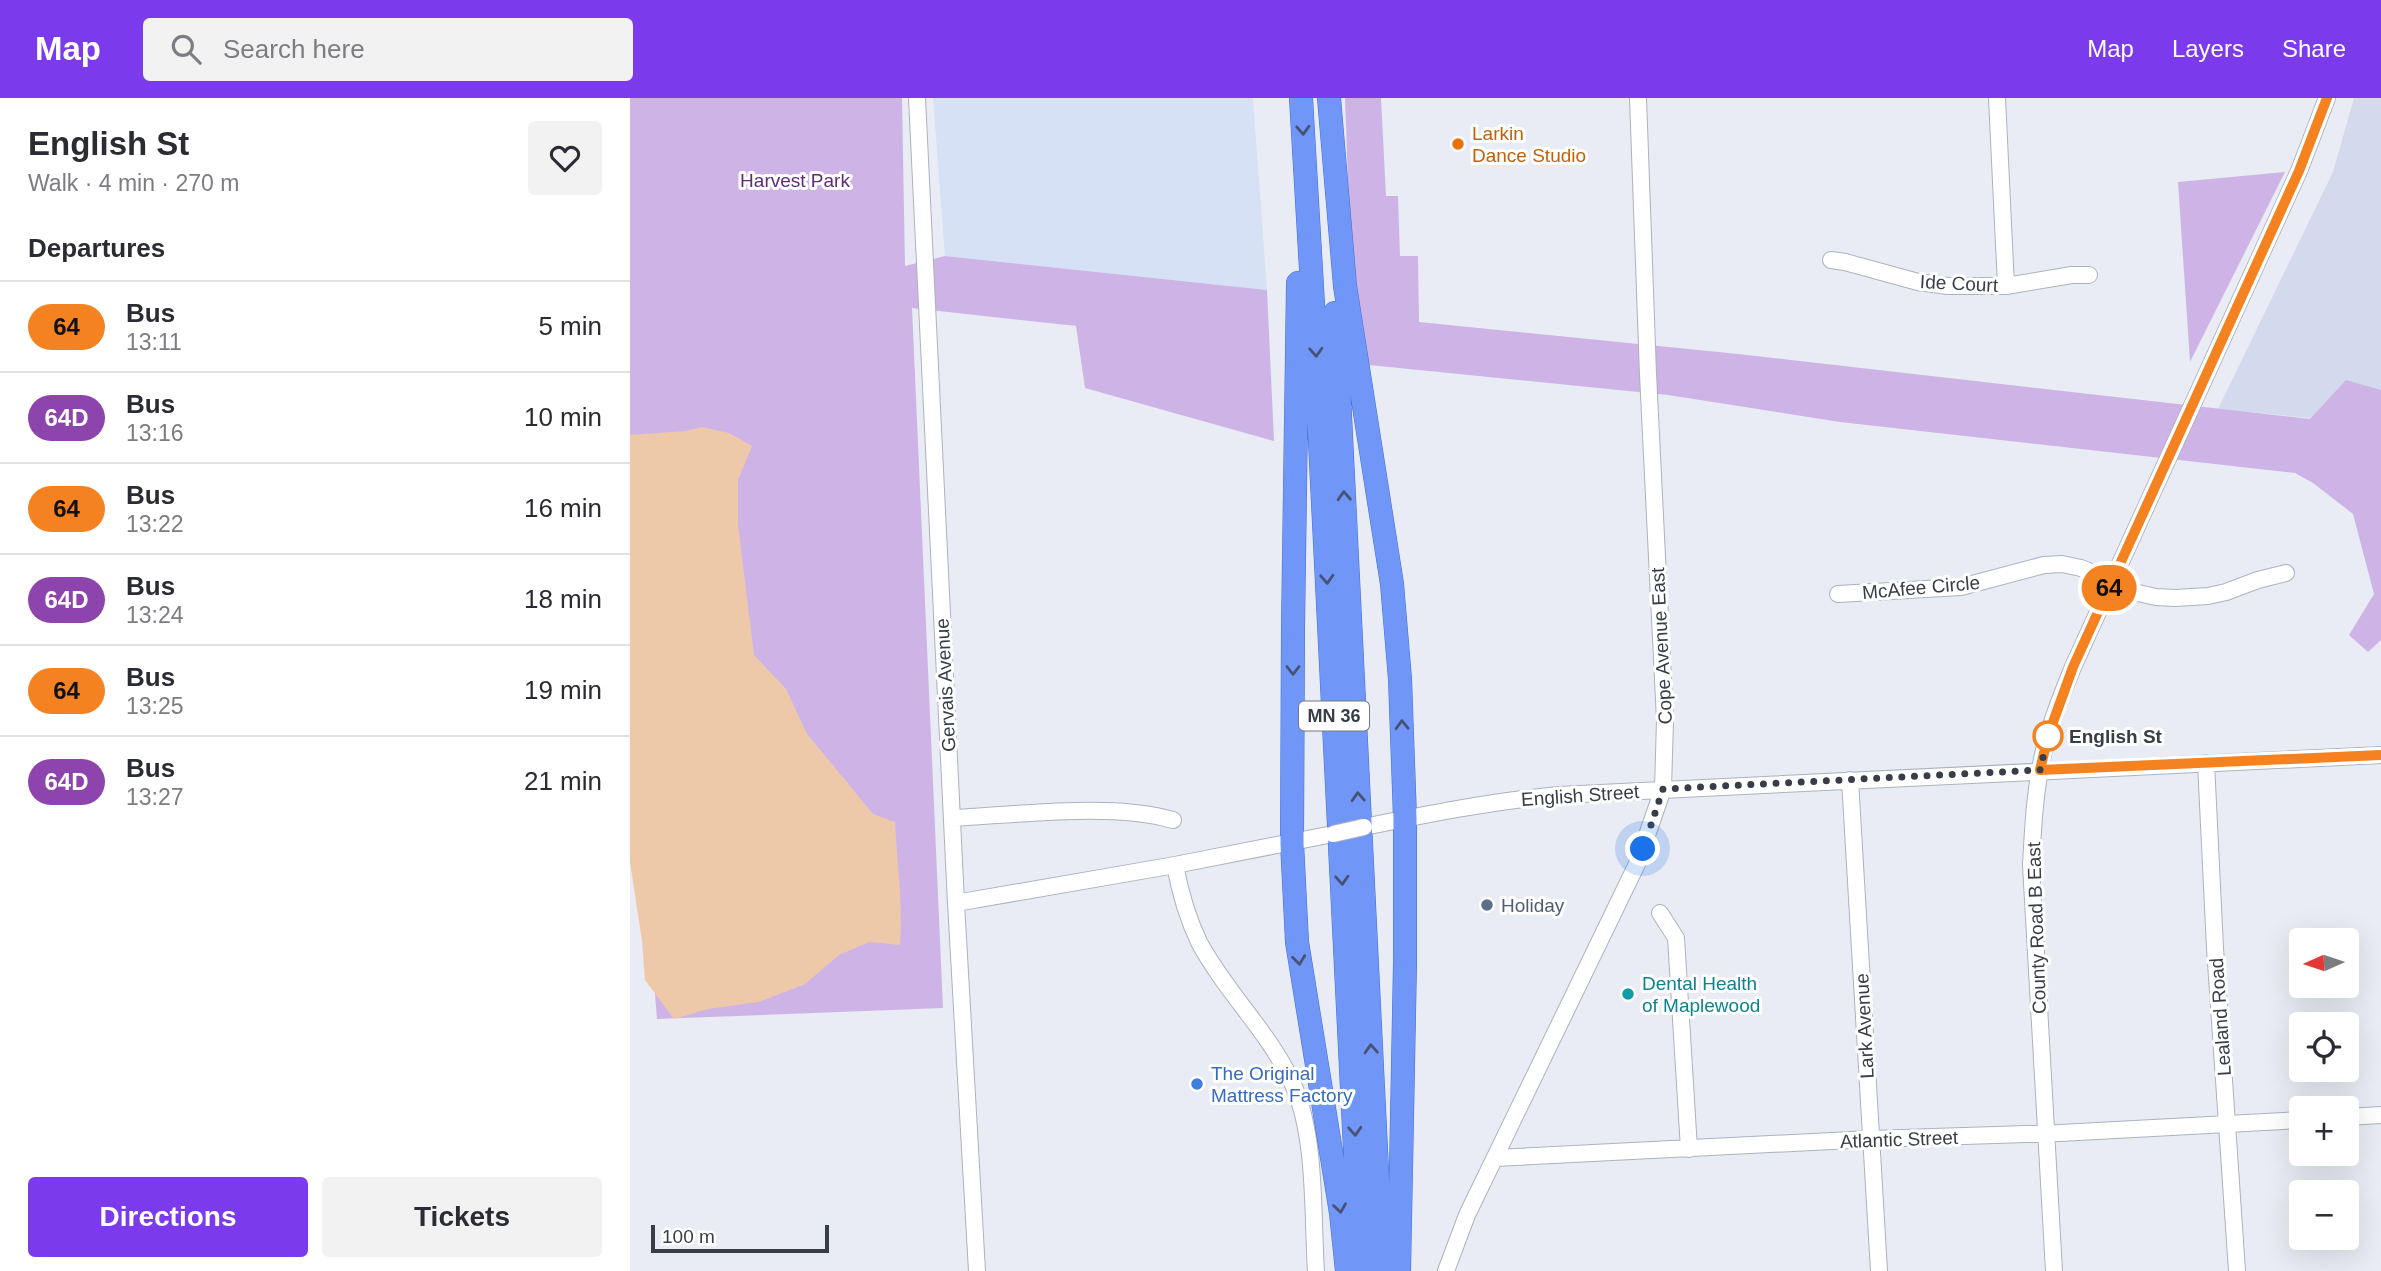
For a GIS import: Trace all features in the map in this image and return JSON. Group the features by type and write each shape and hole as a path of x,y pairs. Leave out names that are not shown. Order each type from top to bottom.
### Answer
{"highway":[{"name":"MN 36","path":"1301,98 1361,1271"},
{"name":"MN 36","path":"1329,98 1336,329 1382,1271"},
{"path":"1329,98 1345,286 1392,584 1400,679 1395,820 1404,1071 1399,1271"},
{"path":"1304,162 1299,252 1293,628 1303,840 1299,961 1341,1213 1347,1271"}],"street":[{"name":"Gervais Avenue","path":"917,98 976,1271"},
{"name":"Cope Avenue East","path":"1446,1271 1459,1234 1637,864 1663,789 1665,720 1648,388 1638,98"},
{"path":"1997,98 2006,286"},
{"name":"County Road B East","path":"2054,1271 2031,865 2040,770 2059,703 2299,171 2327,98"},
{"name":"Ide Court","path":"1830,260 1918,282 1961,287 2006,286 2072,275 2089,275"},
{"name":"McAfee Circle","path":"1838,594 1961,587 2044,565 2062,564 2081,568 2129,591 2175,598 2226,592 2286,573"},
{"name":"English Street","path":"956,903 1175,865 1395,820 1515,799 1663,789 2381,755"},
{"name":"Lealand Road","path":"2206,763 2237,1271"},
{"name":"Lark Avenue","path":"1850,780 1879,1271"},
{"path":"952,818 1085,811 1153,814 1173,820"},
{"path":"1175,865 1181,895 1199,942 1281,1061 1301,1107 1307,1132 1315,1271"},
{"path":"1660,913 1676,938 1689,1149"},
{"path":"2359,1116 2381,1115"},
{"name":"Atlantic Street","path":"1496,1158 2289,1121"}],"shaded area":[{"path":"933,98 1253,98 1267,290 945,256"},
{"path":"2354,98 2381,98 2381,425 2218,409 2333,172"},
{"path":"702,427 729,433 752,446 738,480 738,525 754,655 786,689 807,734 873,814 895,822 901,930 900,945 869,942 839,955 805,984 759,1002 708,1009 674,1019 645,980 630,862 630,435 686,431"}],"green space":[{"name":"Harvest Park","path":"630,98 902,98 905,266 945,256 1267,290 1274,441 1085,388 1076,326 912,308 943,1008 657,1019 644,855 630,855"},
{"path":"1345,98 1381,98 1386,196 1398,196 1400,256 1418,256 1419,322 1738,354 2310,419 2346,380 2381,390 2381,640 2368,652 2349,635 2374,594 2353,514 2313,483 2295,473 1840,422 1668,395 1369,365 1352,294"},
{"path":"2285,172 2190,362 2178,182"}],"bus line":[{"name":"64","path":"2327,98 2299,171 2073,667 2048,736 2040,770 2381,755"}],"place":[{"name":"Larkin Dance Studio","path":"1458,144"},
{"name":"English St","path":"2048,736"},
{"name":"Holiday","path":"1487,905"},
{"name":"Dental Health of Maplewood","path":"1628,994"},
{"name":"The Original Mattress Factory","path":"1197,1084"}],"route":[{"path":"1643,849 1663,789 2040,770 2048,736"}]}
